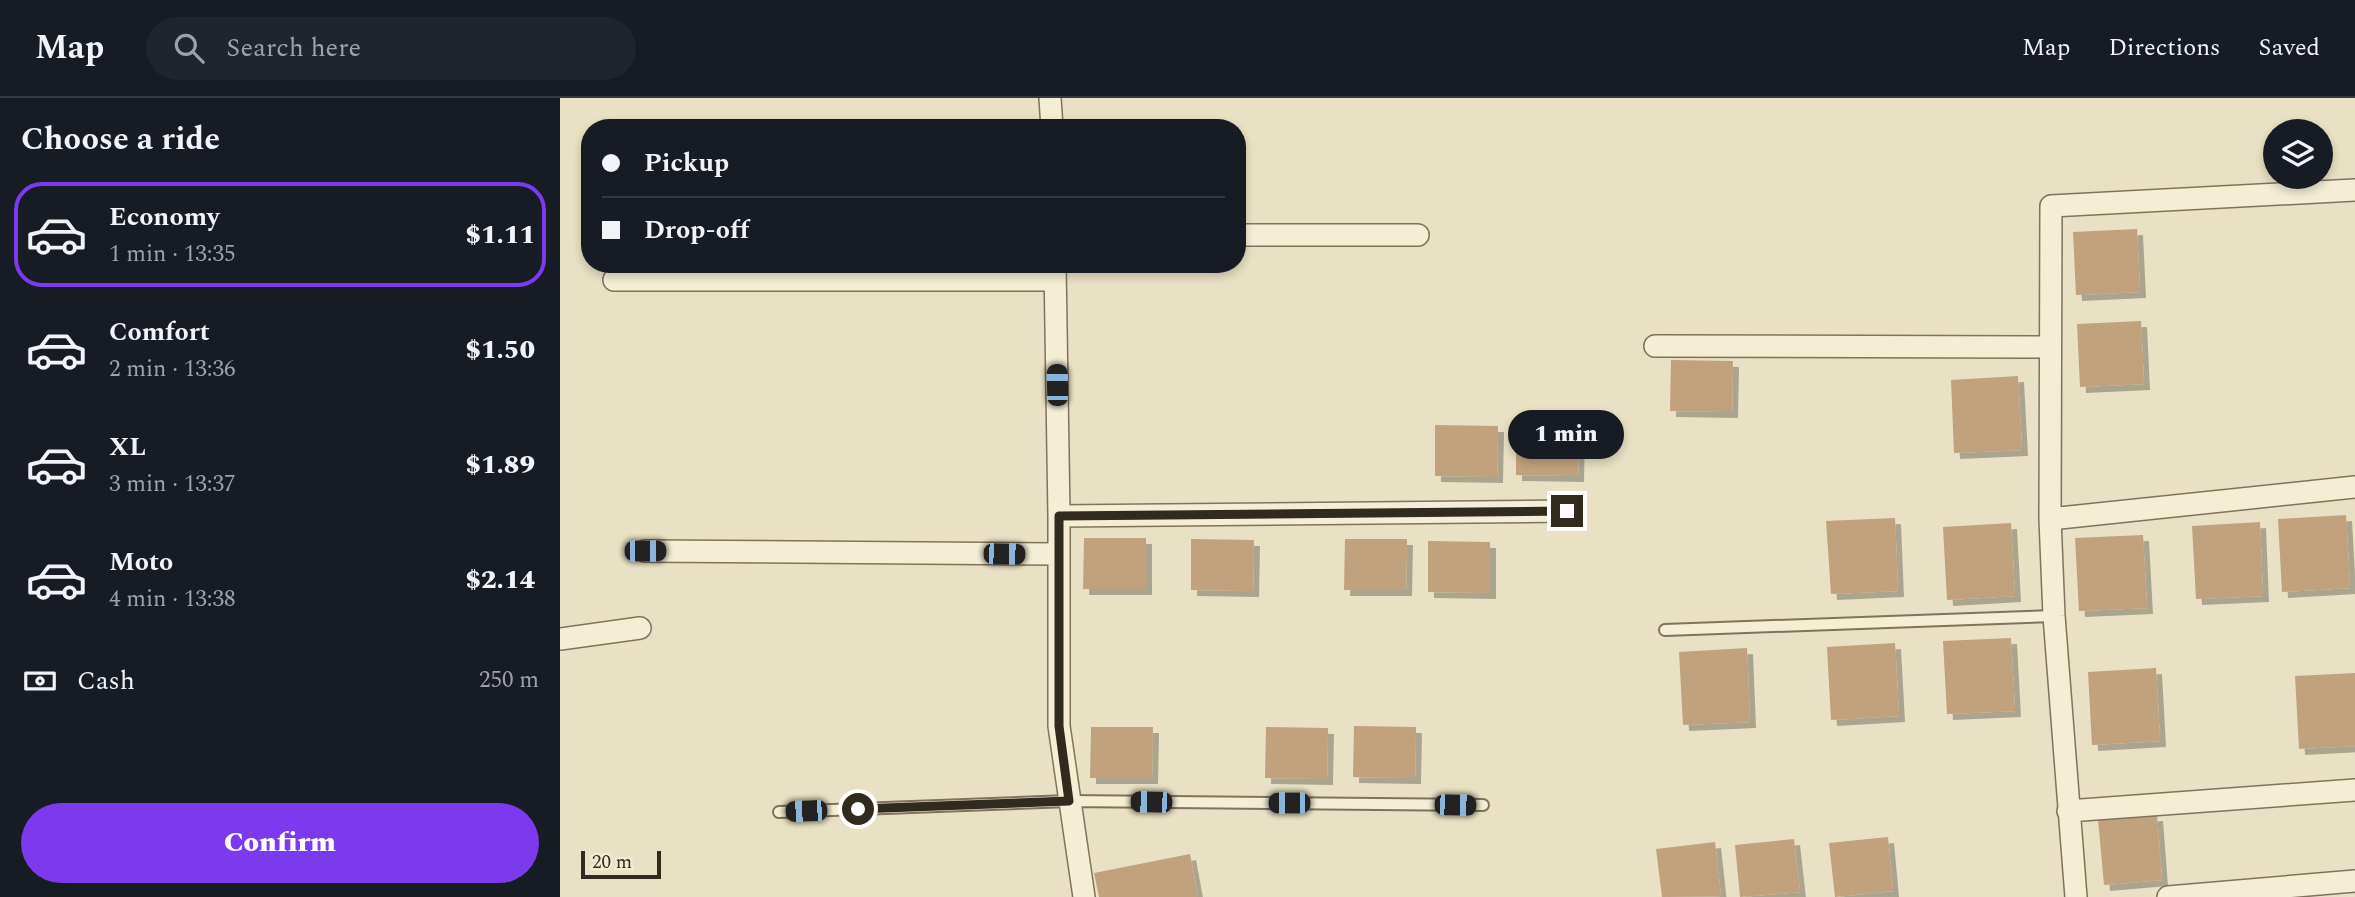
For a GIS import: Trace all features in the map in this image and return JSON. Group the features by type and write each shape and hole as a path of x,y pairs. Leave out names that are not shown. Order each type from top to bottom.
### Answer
{"street":[{"path":"1050,98 1051,119"},
{"path":"2076,897 2054,617 2050,519 2051,206 2355,190"},
{"path":"1246,235 1418,235"},
{"path":"614,280 1000,273"},
{"path":"1055,273 1059,726 1084,897"},
{"path":"1655,346 2050,347"},
{"path":"2050,519 2355,487"},
{"path":"1059,516 1567,511"},
{"path":"645,551 1059,554"},
{"path":"560,639 640,628"},
{"path":"2068,811 2355,790"},
{"path":"2168,897 2315,891 2355,881"}],"lane":[{"path":"1665,630 2054,617"},
{"path":"779,812 1069,801 1483,805"}],"building":[{"path":"2137,229 2140,292 2076,295 2073,232"},
{"path":"2141,321 2144,384 2080,387 2077,324"},
{"path":"1671,360 1733,361 1732,412 1670,411"},
{"path":"2018,376 2022,450 1954,453 1951,380"},
{"path":"1516,424 1579,425 1578,476 1516,475"},
{"path":"1435,425 1498,426 1497,477 1435,476"},
{"path":"2346,515 2350,588 2282,592 2278,519"},
{"path":"1895,518 1898,591 1831,594 1826,521"},
{"path":"2260,522 2263,596 2196,599 2192,526"},
{"path":"2011,523 2015,596 1947,600 1943,527"},
{"path":"2143,535 2147,608 2079,611 2075,538"},
{"path":"1084,538 1146,538 1146,589 1083,589"},
{"path":"1191,539 1254,540 1253,591 1191,590"},
{"path":"1345,539 1407,539 1406,590 1344,590"},
{"path":"1428,541 1490,542 1490,593 1428,592"},
{"path":"2011,638 2015,711 1947,714 1943,641"},
{"path":"1895,643 1899,716 1831,720 1827,647"},
{"path":"1747,648 1750,722 1683,725 1679,652"},
{"path":"2156,668 2160,741 2092,745 2088,672"},
{"path":"2355,673 2355,746 2299,749 2295,676"},
{"path":"1354,726 1416,727 1415,778 1353,777"},
{"path":"1091,727 1153,727 1152,778 1090,778"},
{"path":"1266,727 1328,728 1327,779 1265,778"},
{"path":"2157,815 2162,880 2104,885 2098,819"},
{"path":"1888,837 1893,891 1835,897 1829,843"},
{"path":"1794,839 1800,892 1740,897 1735,845"},
{"path":"1715,842 1721,896 1662,897 1656,849"},
{"path":"1190,854 1198,897 1099,897 1094,873"}],"route":[{"path":"858,809 1069,801 1059,726 1059,516 1567,511"}]}
